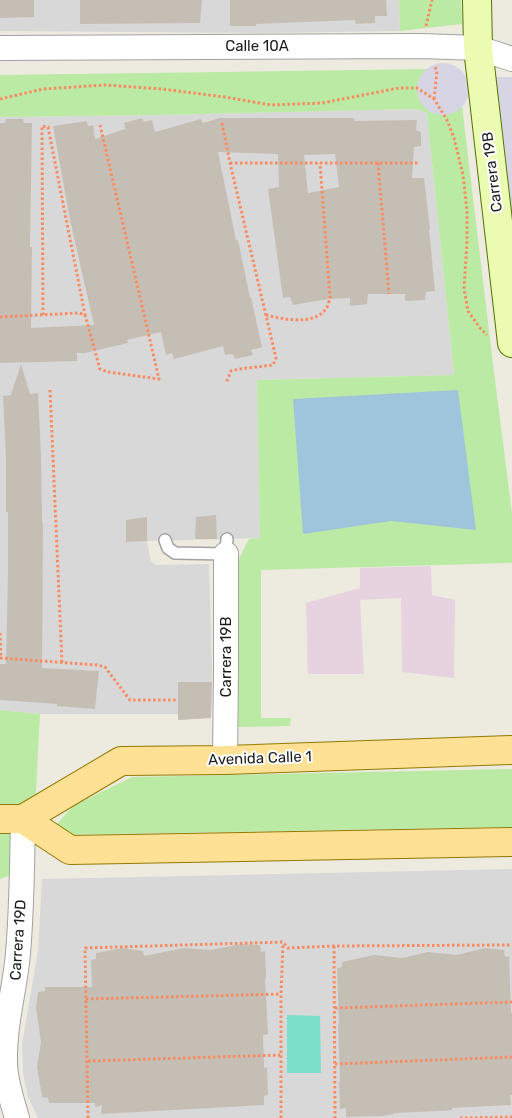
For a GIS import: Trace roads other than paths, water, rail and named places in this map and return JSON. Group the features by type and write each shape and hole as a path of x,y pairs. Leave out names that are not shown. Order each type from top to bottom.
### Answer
{"main road":[{"name":"Avenida Calle 1","path":"11,819 121,761 225,760 512,750"},
{"path":"11,819 70,850 512,842"}],"street":[{"name":"Carrera 19B","path":"477,0 478,48 501,340"},
{"name":"Calle 10A","path":"0,48 420,46 478,48 512,59"},
{"name":"Carrera 19B","path":"225,760 219,669 226,546"},
{"name":"Carrera 19D","path":"11,819 20,928 17,972 7,1024 5,1063 10,1094 17,1118"}],"lane":[{"path":"165,540 168,548 175,553 226,546"}]}
